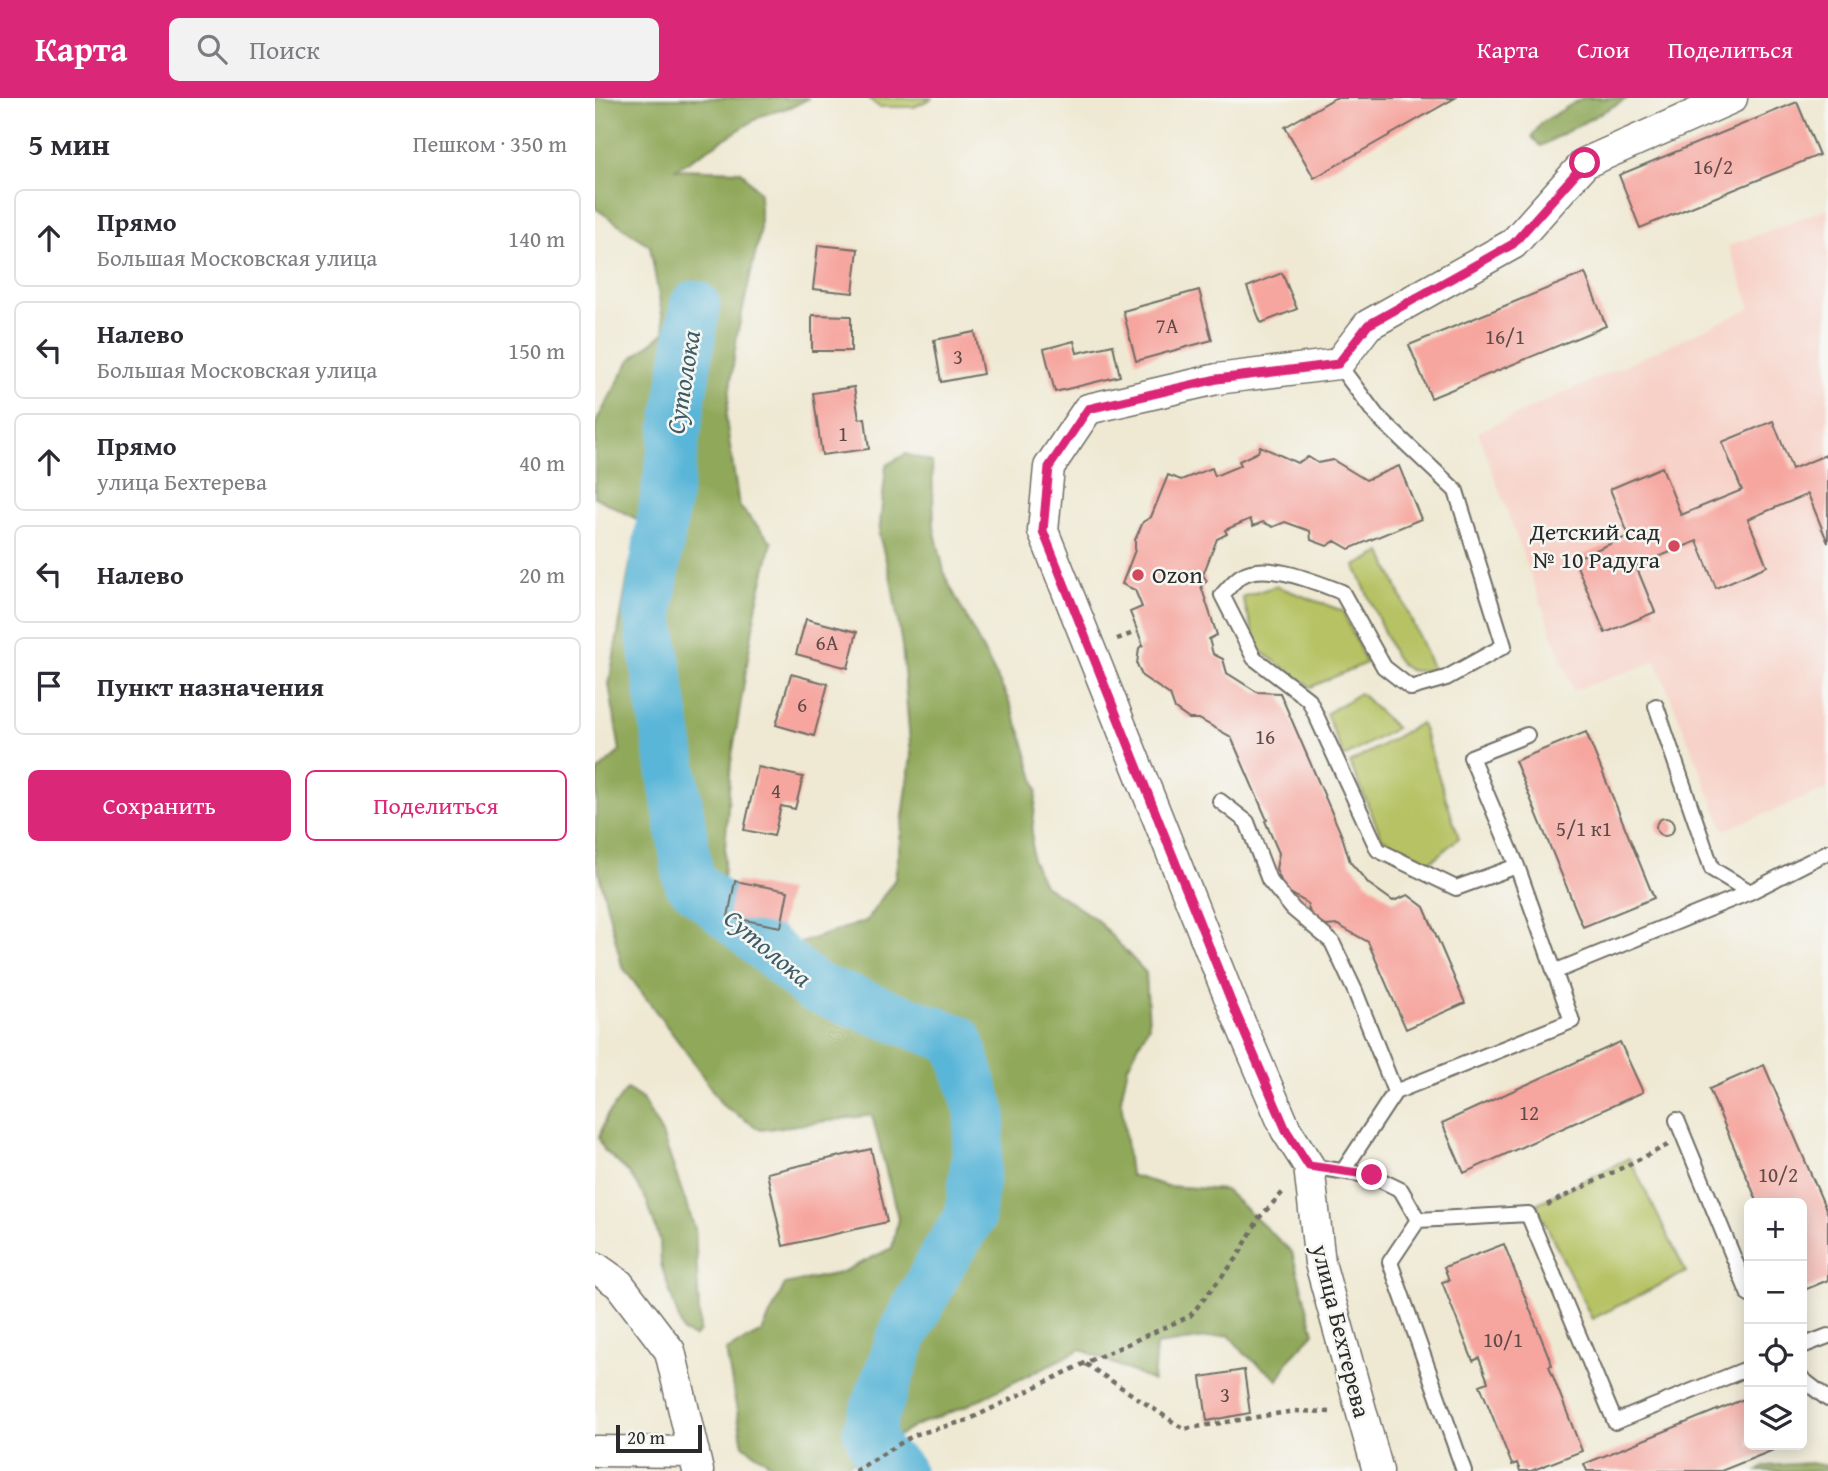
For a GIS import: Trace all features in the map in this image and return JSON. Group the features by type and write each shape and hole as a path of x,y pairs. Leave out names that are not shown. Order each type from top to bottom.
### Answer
{"street":[{"path":"1338,364 1368,325 1513,244 1585,163 1732,98"},
{"name":"улица Бехтерева","path":"1338,364 1217,379 1088,409 1049,467 1043,531 1230,999 1286,1130 1309,1166 1320,1263 1378,1471"},
{"path":"595,1266 619,1284 670,1351 696,1461 595,1451"}],"lane":[{"path":"1338,364 1376,415 1456,491 1504,646 1445,678 1411,688 1384,667 1342,592 1303,578 1268,570 1242,574 1222,595 1254,658 1309,700 1378,850 1456,888 1517,866"},
{"path":"1656,706 1712,869 1750,892"},
{"path":"1343,1171 1395,1092 1572,1021 1517,866 1471,757 1527,735"},
{"path":"1220,800 1247,822 1269,880 1293,909 1332,942 1355,991 1395,1092"},
{"path":"1554,972 1750,892 1828,852"},
{"path":"1677,1120 1744,1283"},
{"path":"1309,1166 1372,1175 1401,1190 1418,1220"},
{"path":"1418,1220 1528,1214 1615,1422 1744,1370"},
{"path":"1418,1220 1389,1262 1464,1471"},
{"path":"1807,1344 1828,1336"},
{"path":"1807,1383 1828,1399"}],"path":[{"path":"1528,1214 1684,1137"},
{"path":"855,1471 914,1435 968,1420 1085,1363 1191,1316 1237,1258 1259,1218 1309,1166"},
{"path":"1085,1363 1184,1429 1294,1411 1361,1412"}],"shaded area":[{"name":"Детский сад № 10 Радуга","path":"1828,208 1828,789 1724,830 1656,661 1573,691 1478,432 1751,308 1728,246"}],"green space":[{"path":"595,98 809,98 794,106 763,115 676,169 741,171 760,193 760,233 737,335 726,420 739,506 772,542 757,603 731,762 720,923 788,947 866,921 895,879 911,756 902,646 891,579 879,535 886,465 906,454 932,462 934,527 945,576 1008,699 1037,790 1032,859 1044,885 1096,919 1146,973 1149,1025 1128,1066 1121,1099 1130,1175 1167,1186 1225,1190 1292,1252 1314,1333 1290,1358 1278,1380 1245,1354 1229,1335 1156,1345 1153,1381 1081,1349 962,1408 917,1425 836,1471 772,1471 773,1466 743,1445 726,1350 762,1332 785,1284 840,1273 892,1248 898,1218 872,1115 761,1130 722,1105 622,966 595,858 597,772 620,751 609,684 630,564 644,523 595,497 595,429 597,420 630,360 665,332 650,246 595,208"},
{"path":"868,98 933,98 914,107 879,107"},
{"path":"1582,98 1628,98 1541,146 1532,137 1541,123"},
{"path":"1382,552 1433,670 1406,669 1398,661 1355,566"},
{"path":"1276,586 1343,611 1366,663 1311,687 1259,650 1242,597"},
{"path":"1360,693 1396,728 1344,757 1326,714"},
{"path":"1421,723 1459,838 1430,862 1382,838 1350,763"},
{"path":"627,1089 642,1099 662,1134 695,1229 700,1331 694,1337 683,1332 661,1264 660,1241 647,1201 629,1173 604,1150 599,1138 606,1117"},
{"path":"1629,1158 1686,1272 1592,1319 1536,1204"},
{"path":"1810,1463 1828,1466 1828,1471 1758,1471 1765,1466"}],"building":[{"path":"1335,98 1455,98 1314,178 1285,127"},
{"path":"1797,102 1819,155 1640,228 1619,175"},
{"path":"818,245 858,249 853,293 813,289"},
{"path":"1282,273 1297,309 1261,323 1247,287"},
{"path":"1585,273 1606,326 1431,398 1409,345"},
{"path":"1199,290 1212,340 1136,361 1123,311"},
{"path":"812,315 851,316 851,351 812,351"},
{"path":"975,332 983,374 941,382 934,340"},
{"path":"1074,341 1077,353 1113,345 1120,376 1055,392 1044,349"},
{"path":"854,387 859,419 865,418 869,449 822,455 813,393"},
{"path":"1773,421 1792,469 1828,454 1828,543 1808,494 1748,519 1767,566 1716,588 1697,541 1636,566 1655,612 1605,633 1574,559 1629,536 1610,489 1662,467 1681,515 1742,490 1722,442"},
{"path":"1260,446 1297,463 1308,457 1318,463 1333,460 1366,480 1399,466 1421,519 1349,549 1335,541 1327,546 1311,540 1310,531 1285,522 1273,527 1263,522 1253,526 1250,519 1225,530 1227,534 1217,539 1203,575 1207,581 1201,586 1217,635 1209,639 1213,654 1223,659 1227,673 1257,692 1280,693 1342,836 1350,862 1369,884 1393,901 1408,895 1424,907 1465,1003 1406,1029 1368,942 1338,925 1326,926 1311,916 1307,903 1285,890 1276,869 1279,853 1231,737 1199,719 1189,719 1175,709 1170,695 1142,676 1137,664 1139,648 1143,645 1130,612 1142,607 1135,590 1122,584 1135,550 1135,540 1143,522 1151,517 1168,475 1181,480 1212,468 1215,476 1241,465 1239,461 1258,452"},
{"path":"806,619 857,632 848,668 796,654"},
{"path":"791,674 828,684 814,736 776,725"},
{"path":"1586,732 1654,898 1583,927 1515,761"},
{"path":"758,767 803,777 795,809 781,806 774,836 744,830"},
{"path":"1665,818 1671,821 1674,827 1671,833 1665,836 1659,833 1656,827 1659,821"},
{"path":"735,881 788,891 781,927 728,917"},
{"path":"1620,1042 1643,1092 1464,1173 1442,1123"},
{"path":"1764,1065 1828,1214 1828,1280 1807,1289 1807,1198 1756,1198 1709,1089"},
{"path":"871,1149 887,1222 783,1246 767,1173"},
{"path":"1504,1244 1552,1365 1549,1366 1582,1451 1531,1471 1520,1471 1517,1463 1512,1465 1480,1385 1488,1382 1479,1358 1473,1361 1442,1282 1449,1280 1444,1267"},
{"path":"1244,1370 1250,1413 1207,1421 1201,1377"},
{"path":"1744,1399 1744,1450 1774,1450 1721,1471 1587,1471 1584,1464"}],"waterway":[{"name":"Сутолока","path":"695,306 648,612 689,881 813,987 958,1040 981,1114 970,1217 941,1262 904,1333 868,1430 878,1455 899,1471"}],"place":[{"name":"Детский сад № 10 Радуга","path":"1674,546"},
{"name":"Ozon","path":"1138,575"}],"route":[{"path":"1372,1175 1309,1166 1286,1130 1230,999 1043,531 1049,467 1088,409 1217,379 1338,364 1368,325 1513,244 1585,163"}]}
